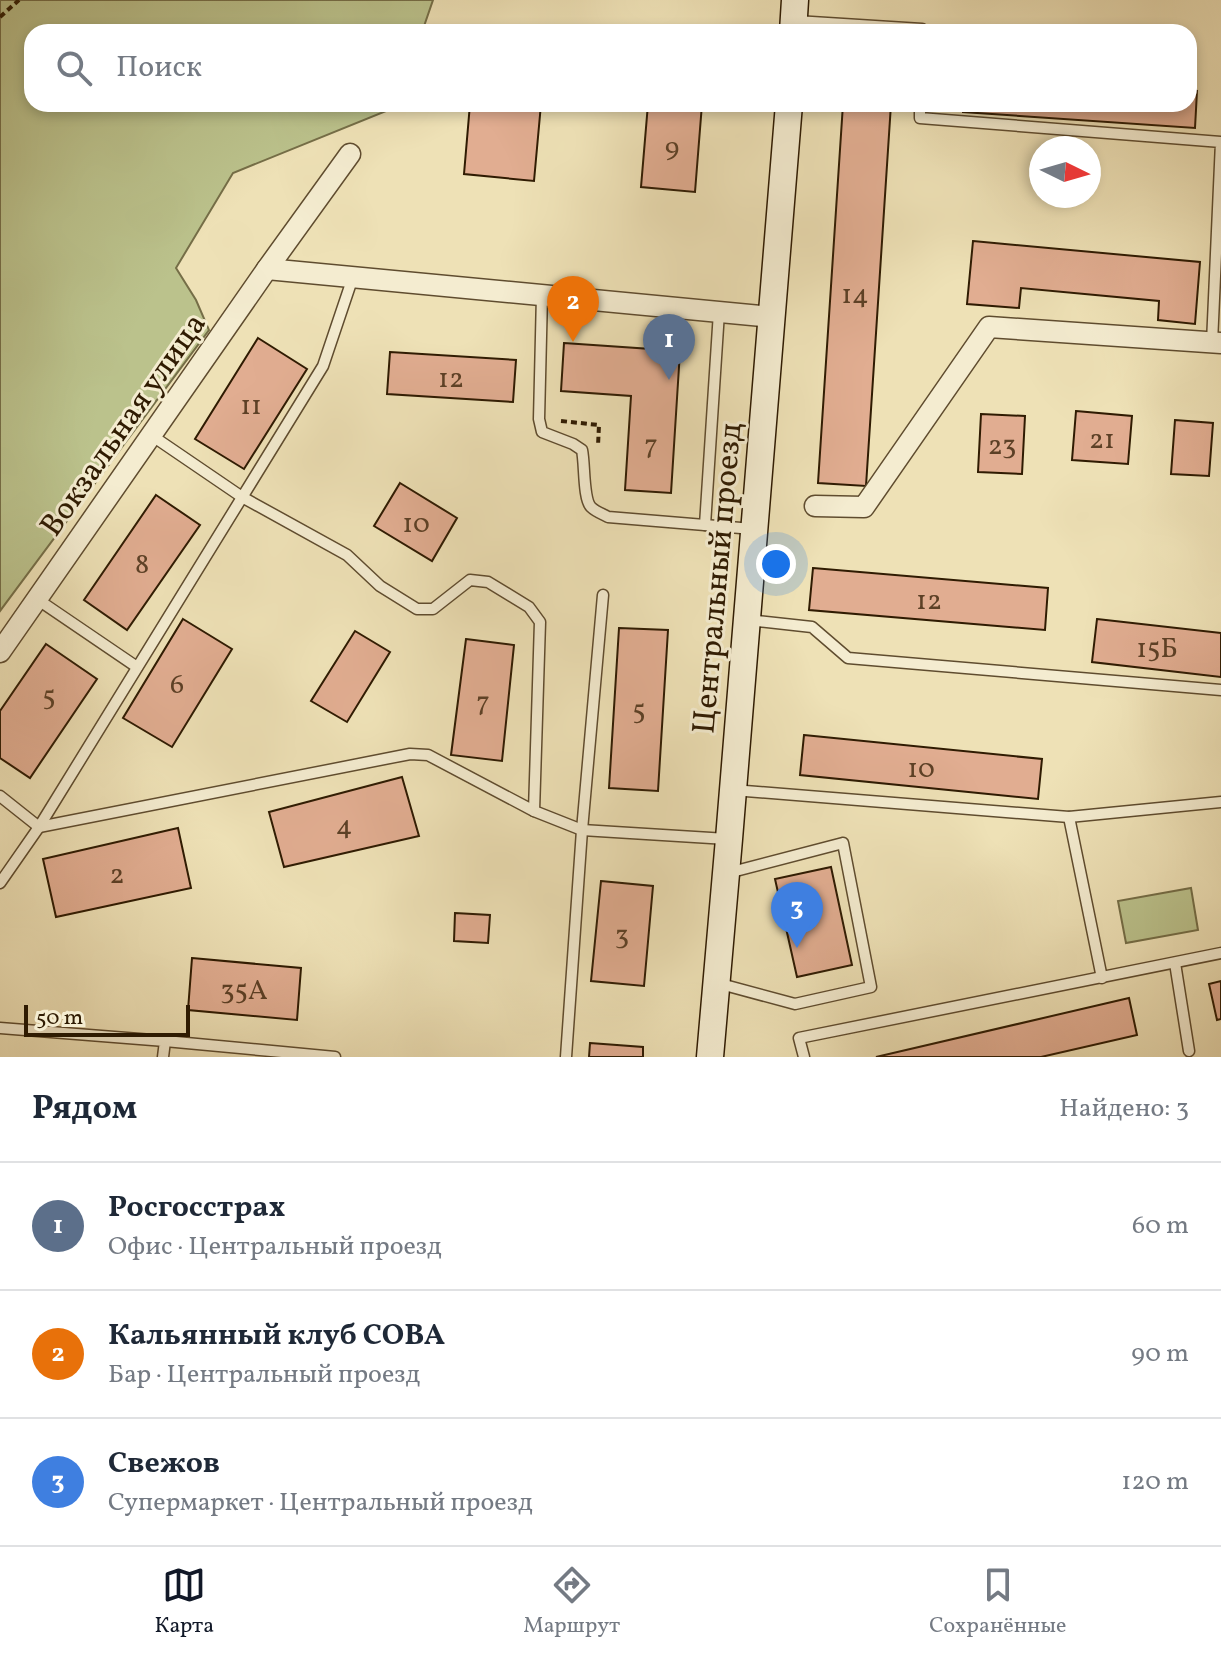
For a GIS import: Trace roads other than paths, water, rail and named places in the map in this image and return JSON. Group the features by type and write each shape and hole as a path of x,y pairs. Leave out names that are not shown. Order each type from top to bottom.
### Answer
{"main road":[{"name":"Центральный проезд","path":"710,1057 788,112"}],"street":[{"name":"Вокзальная улица","path":"0,652 350,154"},
{"path":"267,269 772,317"},
{"path":"815,506 864,507 989,327 1217,343"}],"lane":[{"path":"794,17 869,24"},
{"path":"920,112 920,118 1221,142 1217,343"},
{"path":"0,883 39,827 323,366 353,277"},
{"path":"542,295 539,419 542,432 582,450 586,498 591,507 608,517 753,529"},
{"path":"705,525 719,311"},
{"path":"151,435 242,497 347,555 380,586 417,609 433,609 470,580 488,582 529,607 540,622 534,811"},
{"path":"566,1057 603,595"},
{"path":"37,599 137,667"},
{"path":"747,620 812,627 848,658 1221,690"},
{"path":"0,796 39,827 410,754 428,755 534,811 582,830 729,839"},
{"path":"733,790 1069,817 1221,802"},
{"path":"1069,817 1102,978"},
{"path":"716,983 795,1004 871,987 843,843 726,873"},
{"path":"804,1057 799,1038 1221,953"},
{"path":"1175,963 1189,1051"},
{"path":"0,1028 335,1057"},
{"path":"163,1057 165,1041"}],"place":[{"name":"Кальянный клуб СОВА","path":"573,342"},
{"name":"Росгосстрах","path":"669,380"},
{"name":"Свежов","path":"797,948"}]}
